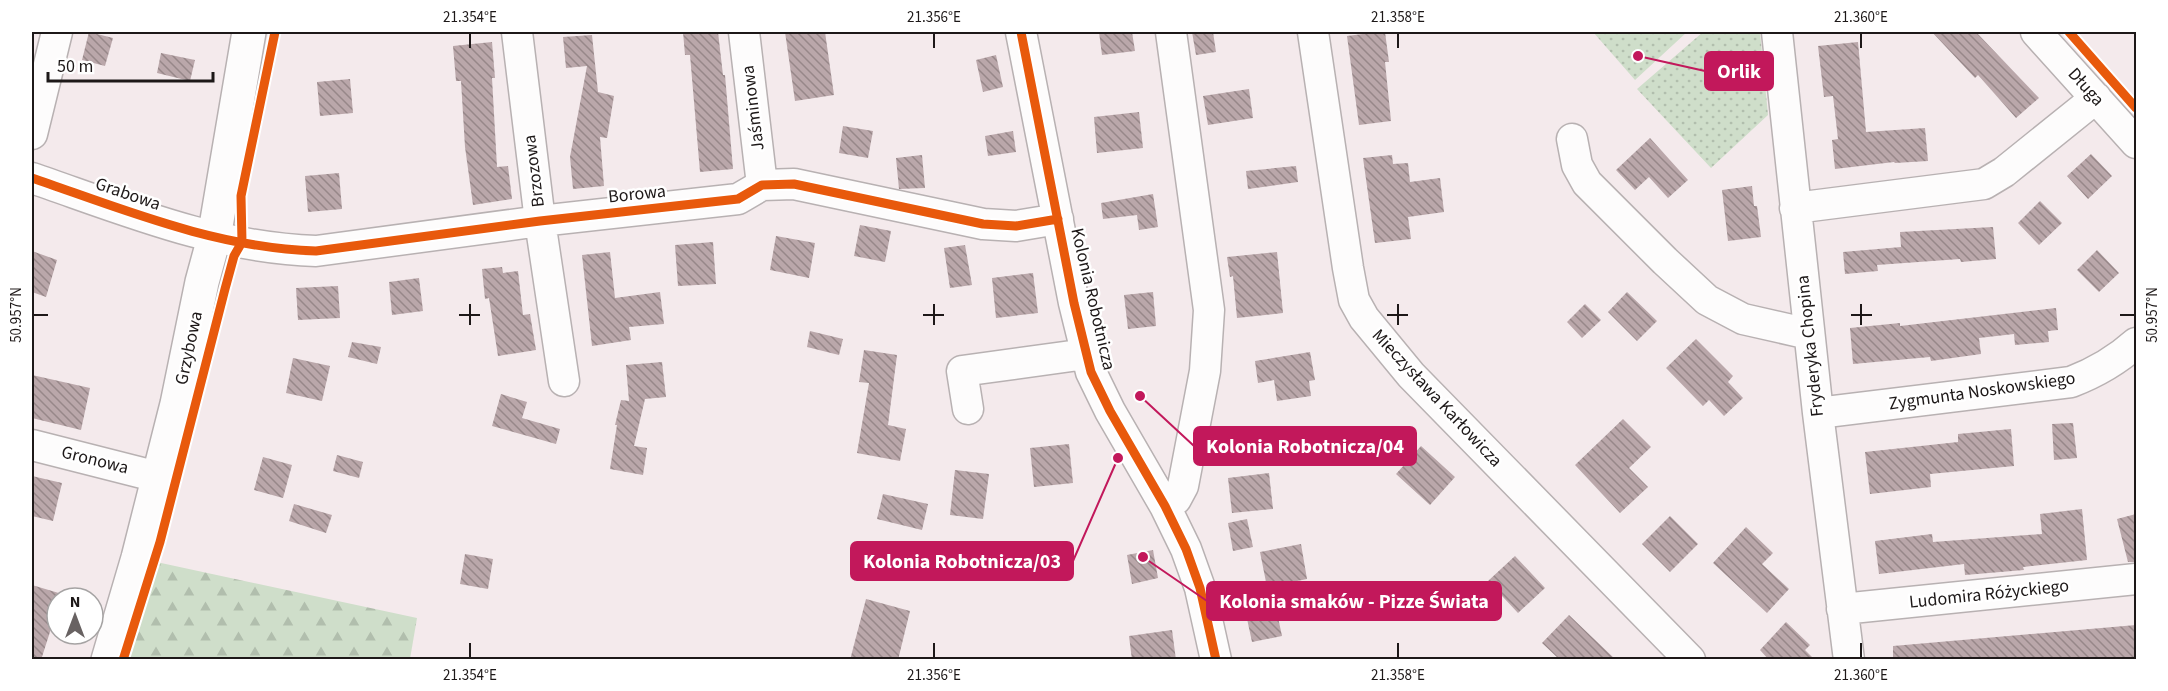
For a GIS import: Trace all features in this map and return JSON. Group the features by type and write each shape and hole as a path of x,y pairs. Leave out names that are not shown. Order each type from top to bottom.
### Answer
{"main road":[{"name":"Grzybowa","path":"108,660 138,558 177,404 202,282 214,238 249,32"}],"street":[{"path":"32,134 57,32"},
{"name":"Brzozowa","path":"517,32 540,221 564,381"},
{"name":"Jaśminowa","path":"744,32 762,185"},
{"name":"Kolonia Robotnicza","path":"1021,32 1091,372 1110,411 1165,506 1194,570 1216,660"},
{"path":"1165,506 1176,499 1184,486 1205,370 1209,310 1171,32"},
{"name":"Mieczysława Karłowicza","path":"1313,32 1348,268 1354,300 1364,318 1411,375 1690,660"},
{"name":"Fryderyka Chopina","path":"1777,32 1818,413 1849,660"},
{"name":"Długa","path":"2036,32 2136,143"},
{"path":"1795,207 1984,184 2004,172 2096,98"},
{"path":"1572,139 1577,165 1587,183 1707,300 1743,319 1809,334"},
{"name":"Grabowa","path":"32,178 163,224 214,238"},
{"name":"Borowa","path":"214,238 290,250 316,251 540,221 738,200 762,185 794,184 984,224 1016,226 1058,219"},
{"name":"Zygmunta Noskowskiego","path":"1818,413 2071,382 2103,369 2136,343"},
{"path":"968,409 962,371 1086,354"},
{"name":"Gronowa","path":"32,445 158,477"},
{"name":"Ludomira Różyckiego","path":"1842,609 2136,579"}],"green space":[{"path":"1593,32 1687,32 1635,80"},
{"path":"1703,32 1760,32 1768,115 1711,168 1637,89"},
{"path":"138,558 417,618 410,659 108,660"}],"building":[{"path":"89,32 113,38 105,66 82,60"},
{"path":"683,32 718,32 723,75 725,75 733,169 700,172 690,55 685,55"},
{"path":"785,32 825,32 834,95 795,101"},
{"path":"1099,32 1132,32 1135,51 1102,55"},
{"path":"1192,32 1213,32 1216,52 1196,55"},
{"path":"1385,32 1389,62 1385,62 1391,121 1359,125 1347,36"},
{"path":"1932,32 1976,32 2039,98 2016,118 1978,75 1975,78"},
{"path":"592,35 598,92 614,96 607,138 600,137 604,186 573,189 570,157 587,66 566,68 563,37"},
{"path":"492,42 497,167 508,166 512,199 473,205 465,147 461,81 456,81 453,46"},
{"path":"1858,42 1866,132 1925,128 1928,161 1894,162 1835,169 1832,140 1838,139 1833,96 1824,97 1818,46"},
{"path":"161,53 195,60 190,81 157,73"},
{"path":"996,55 1003,87 983,92 976,60"},
{"path":"350,79 353,113 320,116 317,82"},
{"path":"1249,89 1253,118 1208,125 1203,96"},
{"path":"1139,112 1143,148 1097,153 1094,117"},
{"path":"843,126 873,131 868,158 839,153"},
{"path":"1013,131 1016,152 988,156 985,136"},
{"path":"1650,138 1688,180 1668,198 1649,177 1635,190 1616,170"},
{"path":"2091,154 2112,176 2088,199 2067,176"},
{"path":"922,155 925,188 899,189 896,158"},
{"path":"1392,155 1393,164 1408,163 1410,182 1440,178 1444,212 1408,217 1411,239 1375,243 1363,158"},
{"path":"1296,166 1298,182 1248,189 1246,171"},
{"path":"339,173 342,209 308,212 305,176"},
{"path":"1752,186 1761,237 1728,241 1722,190"},
{"path":"1153,194 1158,227 1139,230 1137,215 1103,219 1101,203"},
{"path":"2040,201 2062,223 2039,245 2018,223"},
{"path":"860,225 891,231 885,262 854,256"},
{"path":"1993,227 1996,259 1961,262 1960,259 1877,265 1878,271 1845,274 1843,252 1901,247 1900,232"},
{"path":"776,236 815,243 809,278 770,270"},
{"path":"713,242 716,284 678,286 675,245"},
{"path":"965,245 972,285 950,288 944,248"},
{"path":"2097,250 2119,273 2099,292 2077,270"},
{"path":"32,251 57,260 46,297 32,292"},
{"path":"610,252 615,298 660,292 664,324 629,327 631,340 592,346 582,255"},
{"path":"1277,252 1283,313 1237,318 1233,276 1230,277 1227,257"},
{"path":"502,267 503,273 518,271 523,315 530,314 536,350 498,356 489,298 485,299 482,269"},
{"path":"1033,273 1038,313 996,318 992,278"},
{"path":"419,278 423,311 392,315 389,282"},
{"path":"338,286 340,318 298,320 296,288"},
{"path":"1153,292 1156,326 1128,329 1124,295"},
{"path":"1627,292 1657,321 1637,341 1608,312"},
{"path":"1585,304 1601,320 1582,338 1567,322"},
{"path":"2056,308 2058,330 2048,331 2049,342 2015,345 2014,334 1979,338 1981,354 1931,361 1930,357 1853,364 1850,328 1900,323 1900,326"},
{"path":"810,331 843,339 839,355 807,347"},
{"path":"1696,339 1733,376 1728,382 1743,398 1724,416 1709,400 1703,406 1666,368"},
{"path":"352,342 381,347 377,364 348,357"},
{"path":"864,350 897,355 888,425 906,429 900,461 857,453 869,383 859,382"},
{"path":"1310,352 1315,380 1309,381 1311,396 1277,401 1274,380 1258,383 1255,361"},
{"path":"293,358 330,366 322,401 286,393"},
{"path":"662,362 666,397 645,399 634,446 647,448 643,475 610,469 617,425 615,425 621,400 629,401 626,365"},
{"path":"32,375 90,388 81,430 32,418"},
{"path":"501,394 527,402 522,418 560,429 556,444 492,426"},
{"path":"1623,419 1651,447 1629,468 1648,487 1620,513 1575,465"},
{"path":"2073,423 2077,458 2054,460 2052,424"},
{"path":"2011,429 2014,466 1930,474 1931,487 1870,494 1865,452 1958,442 1958,434"},
{"path":"1069,444 1073,483 1034,487 1030,448"},
{"path":"1421,446 1455,477 1430,505 1396,474"},
{"path":"337,455 363,462 359,478 333,471"},
{"path":"263,457 292,465 283,498 254,490"},
{"path":"955,470 989,474 983,519 950,515"},
{"path":"1269,473 1273,509 1232,513 1228,478"},
{"path":"32,476 62,483 53,521 32,516"},
{"path":"883,494 928,504 922,530 877,519"},
{"path":"294,504 332,515 326,533 289,521"},
{"path":"2082,509 2087,560 2023,567 2024,570 1965,575 1964,564 1879,574 1875,541 1932,534 1933,542 2042,534 2040,514"},
{"path":"2136,514 2136,562 2128,562 2117,519"},
{"path":"1670,516 1698,544 1670,572 1642,544"},
{"path":"1247,519 1253,547 1233,551 1228,523"},
{"path":"1746,527 1773,553 1762,564 1789,589 1767,613 1713,563"},
{"path":"1301,544 1307,579 1267,587 1260,552"},
{"path":"1153,550 1158,578 1132,584 1127,555"},
{"path":"465,554 493,559 488,589 460,584"},
{"path":"1515,556 1545,588 1518,613 1488,581"},
{"path":"32,585 45,589 45,646 41,660 32,660"},
{"path":"866,599 910,611 898,660 850,660"},
{"path":"1276,608 1282,636 1252,642 1246,614"},
{"path":"1569,615 1616,660 1560,660 1542,643"},
{"path":"1786,622 1810,645 1805,650 1815,660 1769,660 1760,650"},
{"path":"2136,625 2136,658 2115,660 1893,660 1893,646"},
{"path":"1172,630 1176,660 1132,660 1129,636"}],"cycle path":[{"path":"123,660 160,542 234,256 242,242 241,196 275,32"},
{"path":"1021,32 1074,303 1091,372 1110,411 1165,506 1186,549 1200,588 1216,660"},
{"path":"2069,32 2136,108"},
{"path":"32,178 136,214 207,235 243,243 316,251 540,221 738,199 762,185 794,184 983,224 1016,226 1058,219"}],"place":[{"name":"Orlik","path":"1638,56"},
{"name":"Kolonia Robotnicza/04","path":"1140,396"},
{"name":"Kolonia Robotnicza/03","path":"1118,458"},
{"name":"Kolonia smaków - Pizze Świata","path":"1143,557"}]}
